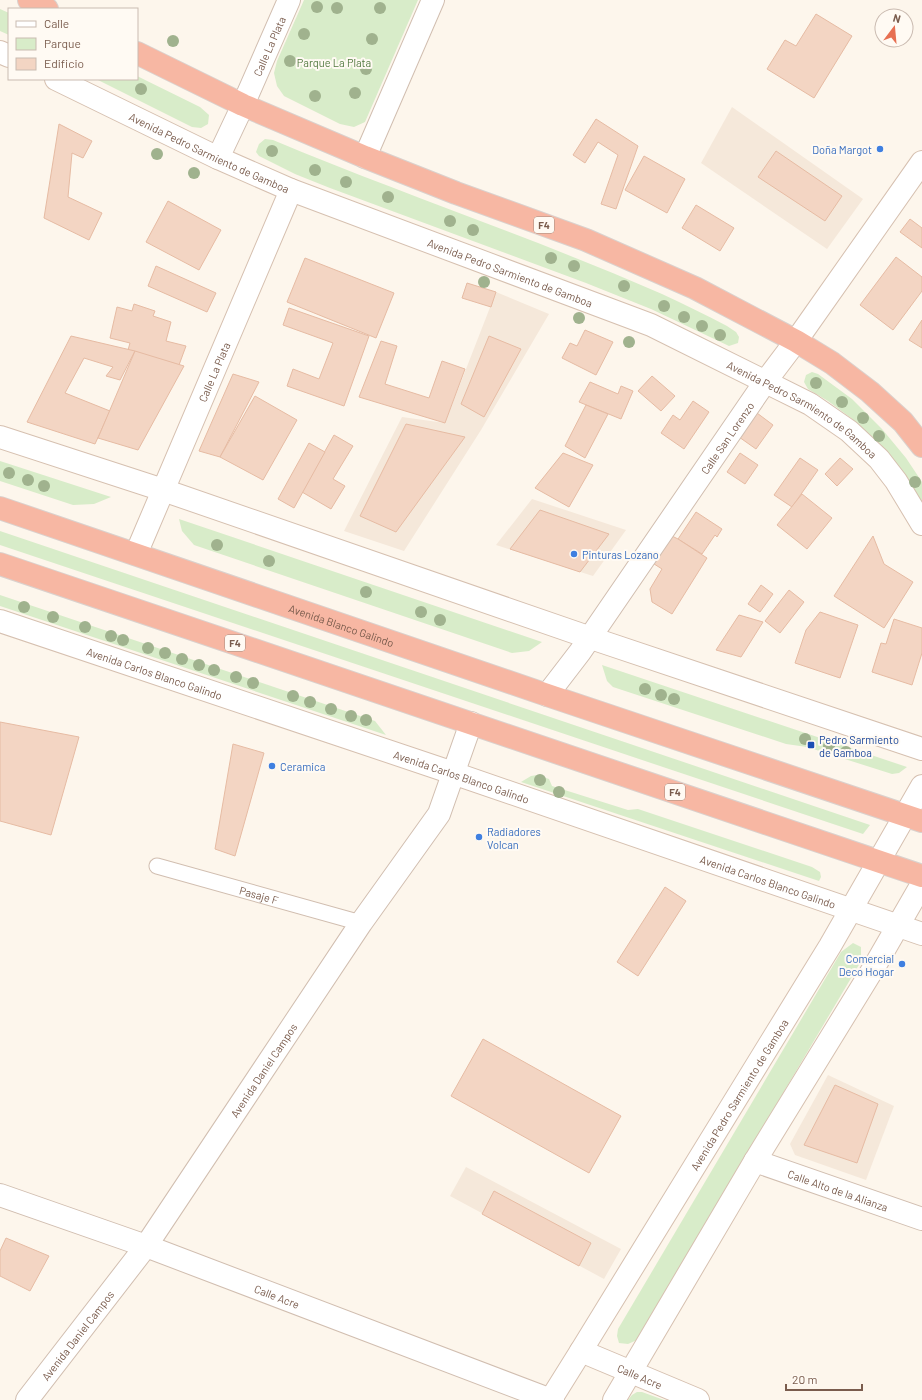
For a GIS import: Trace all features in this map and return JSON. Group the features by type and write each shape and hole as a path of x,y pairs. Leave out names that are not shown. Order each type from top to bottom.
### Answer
{"highway":[{"path":"29,0 45,8"},
{"name":"F4","path":"138,53 243,105 365,158 586,240 695,288 796,341 832,363 870,392 903,422 922,446"},
{"path":"0,508 136,554"},
{"name":"Avenida Blanco Galindo","path":"136,554 547,695"},
{"name":"F4","path":"0,564 922,876"},
{"path":"547,695 914,818"}],"street":[{"name":"Calle La Plata","path":"218,158 289,0"},
{"path":"365,158 433,0"},
{"name":"Avenida Pedro Sarmiento de Gamboa","path":"58,80 218,158 291,190 651,325 810,404 849,431 879,459 896,480 922,524"},
{"name":"Calle San Lorenzo","path":"547,695 580,652 588,637 765,382 796,341 922,162"},
{"name":"Calle La Plata","path":"136,554 291,190"},
{"path":"0,437 163,490 588,637 922,749"},
{"name":"Avenida Carlos Blanco Galindo","path":"0,621 453,773 851,911 922,934"},
{"name":"Avenida Daniel Campos","path":"27,1400 146,1246 362,923 439,814 471,723"},
{"name":"Avenida Pedro Sarmiento de Gamboa","path":"552,1400 851,911 879,862 914,818 922,786"},
{"path":"614,1400 755,1161 922,884"},
{"name":"Calle Alto de la Alianza","path":"755,1161 922,1218"},
{"name":"Calle Acre","path":"0,1195 146,1246 552,1400"},
{"name":"Calle Acre","path":"581,1351 698,1400"}],"lane":[{"name":"Pasaje F","path":"157,866 362,923"}],"shaded area":[{"path":"732,107 863,199 827,249 701,163"},
{"path":"496,292 549,314 481,430 404,551 344,531 402,417 445,423"},
{"path":"532,499 626,530 593,576 496,545"},
{"path":"828,1075 894,1106 866,1180 795,1155 790,1144"},
{"path":"466,1167 621,1249 604,1279 450,1196"}],"green space":[{"name":"Parque La Plata","path":"304,0 418,0 365,122 354,127 340,124 284,96 277,86 274,73 277,61"},
{"path":"0,9 8,13 8,35 0,31"},
{"path":"138,76 200,107 209,115 208,124 201,128 192,127 98,80 138,80"},
{"path":"265,139 273,140 565,254 662,294 727,326 736,332 739,337 738,343 729,346 651,309 586,283 295,174 259,156 256,152 259,144"},
{"path":"812,372 818,374 852,399 882,429 906,458 922,482 922,504 894,463 876,441 851,418 828,401 808,389 804,382 806,375"},
{"path":"0,461 111,497 94,504 73,505 0,481"},
{"path":"179,519 542,642 529,651 512,653 194,545 182,531"},
{"path":"0,531 870,825 863,834 0,545"},
{"path":"0,595 375,721 386,735 0,606"},
{"path":"602,665 907,767 899,773 892,774 807,747 786,744 613,687 607,681"},
{"path":"537,775 549,779 552,786 628,810 638,809 812,867 820,872 821,877 819,881 521,782 531,776"},
{"path":"853,943 861,947 860,963 637,1340 628,1344 619,1343 617,1336 618,1329 841,952"},
{"path":"637,1392 642,1392 664,1400 628,1400"}],"building":[{"path":"816,14 852,36 814,98 767,69 785,40 796,46"},
{"path":"596,119 638,146 616,209 601,204 618,155 598,142 585,163 573,155"},
{"path":"59,124 92,141 83,158 72,153 68,197 102,213 89,240 44,218"},
{"path":"776,151 842,196 825,221 758,177"},
{"path":"644,156 685,179 667,213 625,190"},
{"path":"168,201 221,230 199,270 146,242"},
{"path":"696,205 734,228 720,251 682,228"},
{"path":"910,219 922,228 922,248 900,232"},
{"path":"896,257 922,277 922,291 893,330 860,305"},
{"path":"305,258 394,293 376,338 287,302"},
{"path":"156,266 216,293 207,312 148,286"},
{"path":"467,283 496,292 491,307 462,298"},
{"path":"134,304 155,311 153,316 171,322 166,341 186,346 179,365 128,350 130,343 110,338 117,307 132,311"},
{"path":"289,308 369,336 344,406 287,386 293,369 319,379 333,343 283,325"},
{"path":"922,320 922,348 909,340"},
{"path":"585,330 613,342 596,375 562,358 570,343 577,346"},
{"path":"71,336 135,351 120,380 106,376 113,367 84,358 65,393 110,411 95,444 27,422"},
{"path":"489,336 521,349 484,417 461,404"},
{"path":"381,341 397,346 385,384 429,398 442,361 465,369 445,423 359,397"},
{"path":"135,351 184,366 138,450 98,438"},
{"path":"233,374 259,382 220,457 199,451"},
{"path":"652,376 675,396 661,411 638,391"},
{"path":"590,382 618,394 621,386 633,391 621,419 579,402"},
{"path":"255,396 297,420 263,480 220,457"},
{"path":"693,401 709,412 684,449 661,433 673,415 680,420"},
{"path":"586,405 608,414 585,458 565,446"},
{"path":"757,413 773,425 756,449 739,437"},
{"path":"406,424 465,437 396,532 360,516"},
{"path":"334,435 353,446 333,479 345,486 331,509 302,492"},
{"path":"309,443 325,452 294,508 278,499"},
{"path":"563,453 593,465 569,507 535,488"},
{"path":"740,453 758,465 745,484 727,472"},
{"path":"800,458 818,470 792,507 774,495"},
{"path":"840,458 853,469 837,486 825,474"},
{"path":"802,494 832,518 807,549 777,525"},
{"path":"540,510 609,534 580,572 510,549"},
{"path":"696,512 722,529 717,537 715,535 702,554 678,539"},
{"path":"668,534 707,558 672,614 652,602 650,589 662,569 651,562"},
{"path":"873,536 884,564 913,582 884,628 834,596"},
{"path":"761,585 773,594 760,612 748,604"},
{"path":"789,590 804,602 780,633 765,621"},
{"path":"820,612 858,625 840,678 795,663 806,630"},
{"path":"739,615 763,622 741,657 716,650"},
{"path":"894,619 922,628 922,653 912,685 872,672 881,643 886,644"},
{"path":"0,722 79,737 51,835 0,821"},
{"path":"233,744 264,753 235,856 215,849"},
{"path":"665,887 686,901 638,976 617,962"},
{"path":"483,1039 621,1116 589,1173 451,1096"},
{"path":"835,1085 878,1104 857,1163 804,1145"},
{"path":"494,1191 591,1243 579,1266 482,1214"},
{"path":"6,1238 49,1256 30,1291 0,1276 0,1251"}],"place":[{"name":"Doña Margot","path":"880,149"},
{"name":"Pinturas Lozano","path":"574,554"},
{"name":"Pedro Sarmiento de Gamboa","path":"811,745"},
{"name":"Ceramica","path":"272,766"},
{"name":"Radiadores Volcan","path":"479,837"},
{"name":"Comercial Deco Hogar","path":"902,964"}]}
